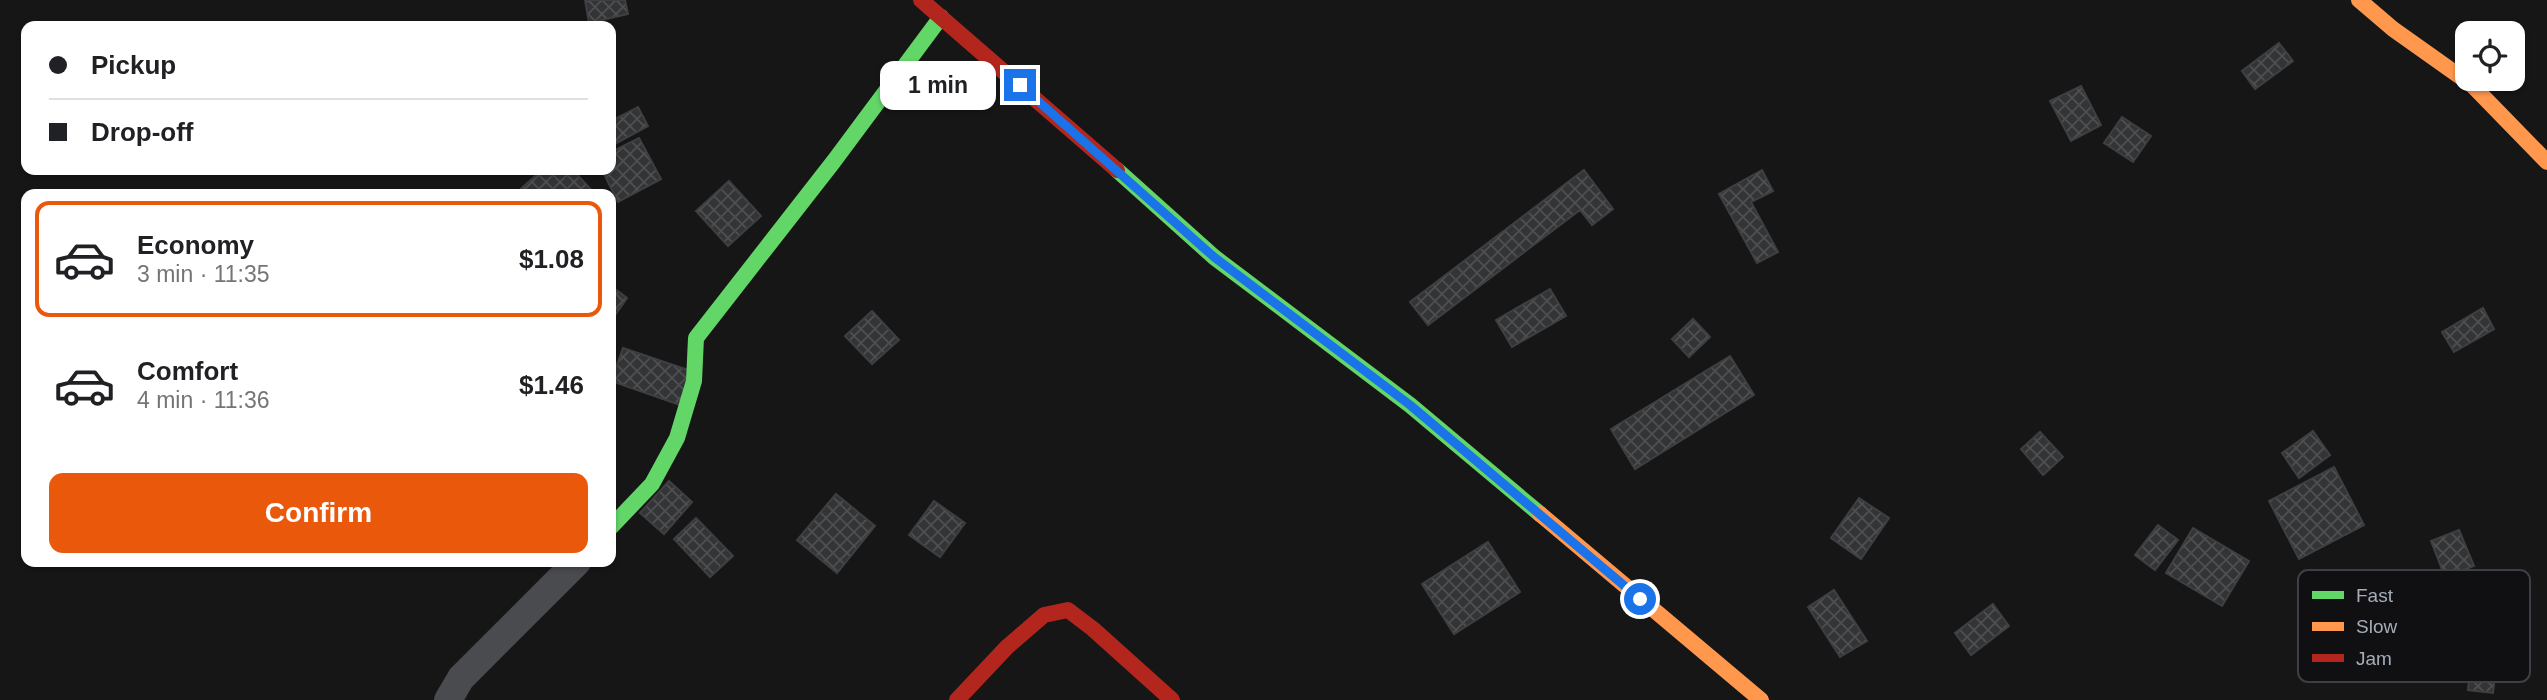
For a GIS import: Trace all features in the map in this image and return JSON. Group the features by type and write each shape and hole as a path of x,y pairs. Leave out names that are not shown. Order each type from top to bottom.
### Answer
{"street":[{"path":"921,0 1214,257 1410,405 1761,700"},
{"path":"2359,0 2393,29 2472,85 2547,162"},
{"path":"616,522 652,484 677,438 694,381 696,338 941,18"},
{"path":"448,700 461,678 572,567"},
{"path":"957,700 1007,647 1044,615 1068,610 1172,700"}],"building":[{"path":"585,0 625,0 628,14 589,21"},
{"path":"2279,43 2293,61 2255,89 2242,71"},
{"path":"2081,86 2101,125 2071,141 2050,101"},
{"path":"638,107 648,126 616,143 616,118"},
{"path":"2122,117 2151,136 2133,162 2104,143"},
{"path":"639,138 661,179 618,202 616,189 612,189 604,175 616,175 616,150"},
{"path":"1584,170 1613,209 1592,225 1580,210 1428,325 1410,302"},
{"path":"1762,170 1773,191 1751,202 1778,252 1757,263 1719,194"},
{"path":"536,175 578,175 590,189 521,189"},
{"path":"729,181 761,216 728,246 696,211"},
{"path":"1550,289 1566,316 1512,347 1496,320"},
{"path":"616,290 627,298 616,314"},
{"path":"2483,308 2494,329 2454,352 2442,332"},
{"path":"872,311 899,340 872,364 845,336"},
{"path":"1693,319 1710,337 1689,357 1672,339"},
{"path":"623,348 691,371 680,405 616,383 616,367"},
{"path":"1730,356 1754,395 1635,469 1611,429"},
{"path":"2313,431 2330,455 2299,478 2282,453"},
{"path":"2040,432 2063,457 2043,475 2021,449"},
{"path":"2334,467 2364,525 2299,559 2269,501"},
{"path":"669,481 692,502 664,534 640,513"},
{"path":"836,494 875,526 837,573 797,540"},
{"path":"1859,498 1889,518 1861,559 1831,538"},
{"path":"934,501 965,523 940,557 909,535"},
{"path":"696,518 733,556 710,577 674,539"},
{"path":"2158,525 2178,540 2155,570 2135,555"},
{"path":"2193,528 2249,561 2222,606 2166,573"},
{"path":"2459,530 2474,566 2463,570 2442,570 2431,541"},
{"path":"1488,542 1520,592 1454,634 1422,584"},
{"path":"1834,590 1867,641 1840,657 1808,607"},
{"path":"1993,604 2009,626 1971,655 1955,633"},
{"path":"2469,682 2494,682 2493,693 2468,690"}],"traffic: fast":[{"path":"616,522 652,484 677,438 694,381 696,338 834,161 941,17"},
{"path":"1117,170 1214,257 1410,405 1540,514"}],"traffic: slow":[{"path":"2359,0 2393,29 2472,85 2547,162"},
{"path":"1540,514 1761,700"}],"traffic: jam":[{"path":"921,0 1117,170"},
{"path":"957,700 1007,647 1044,615 1068,610 1172,700"}],"route":[{"path":"1020,85 1214,257 1410,405 1640,599"}]}
